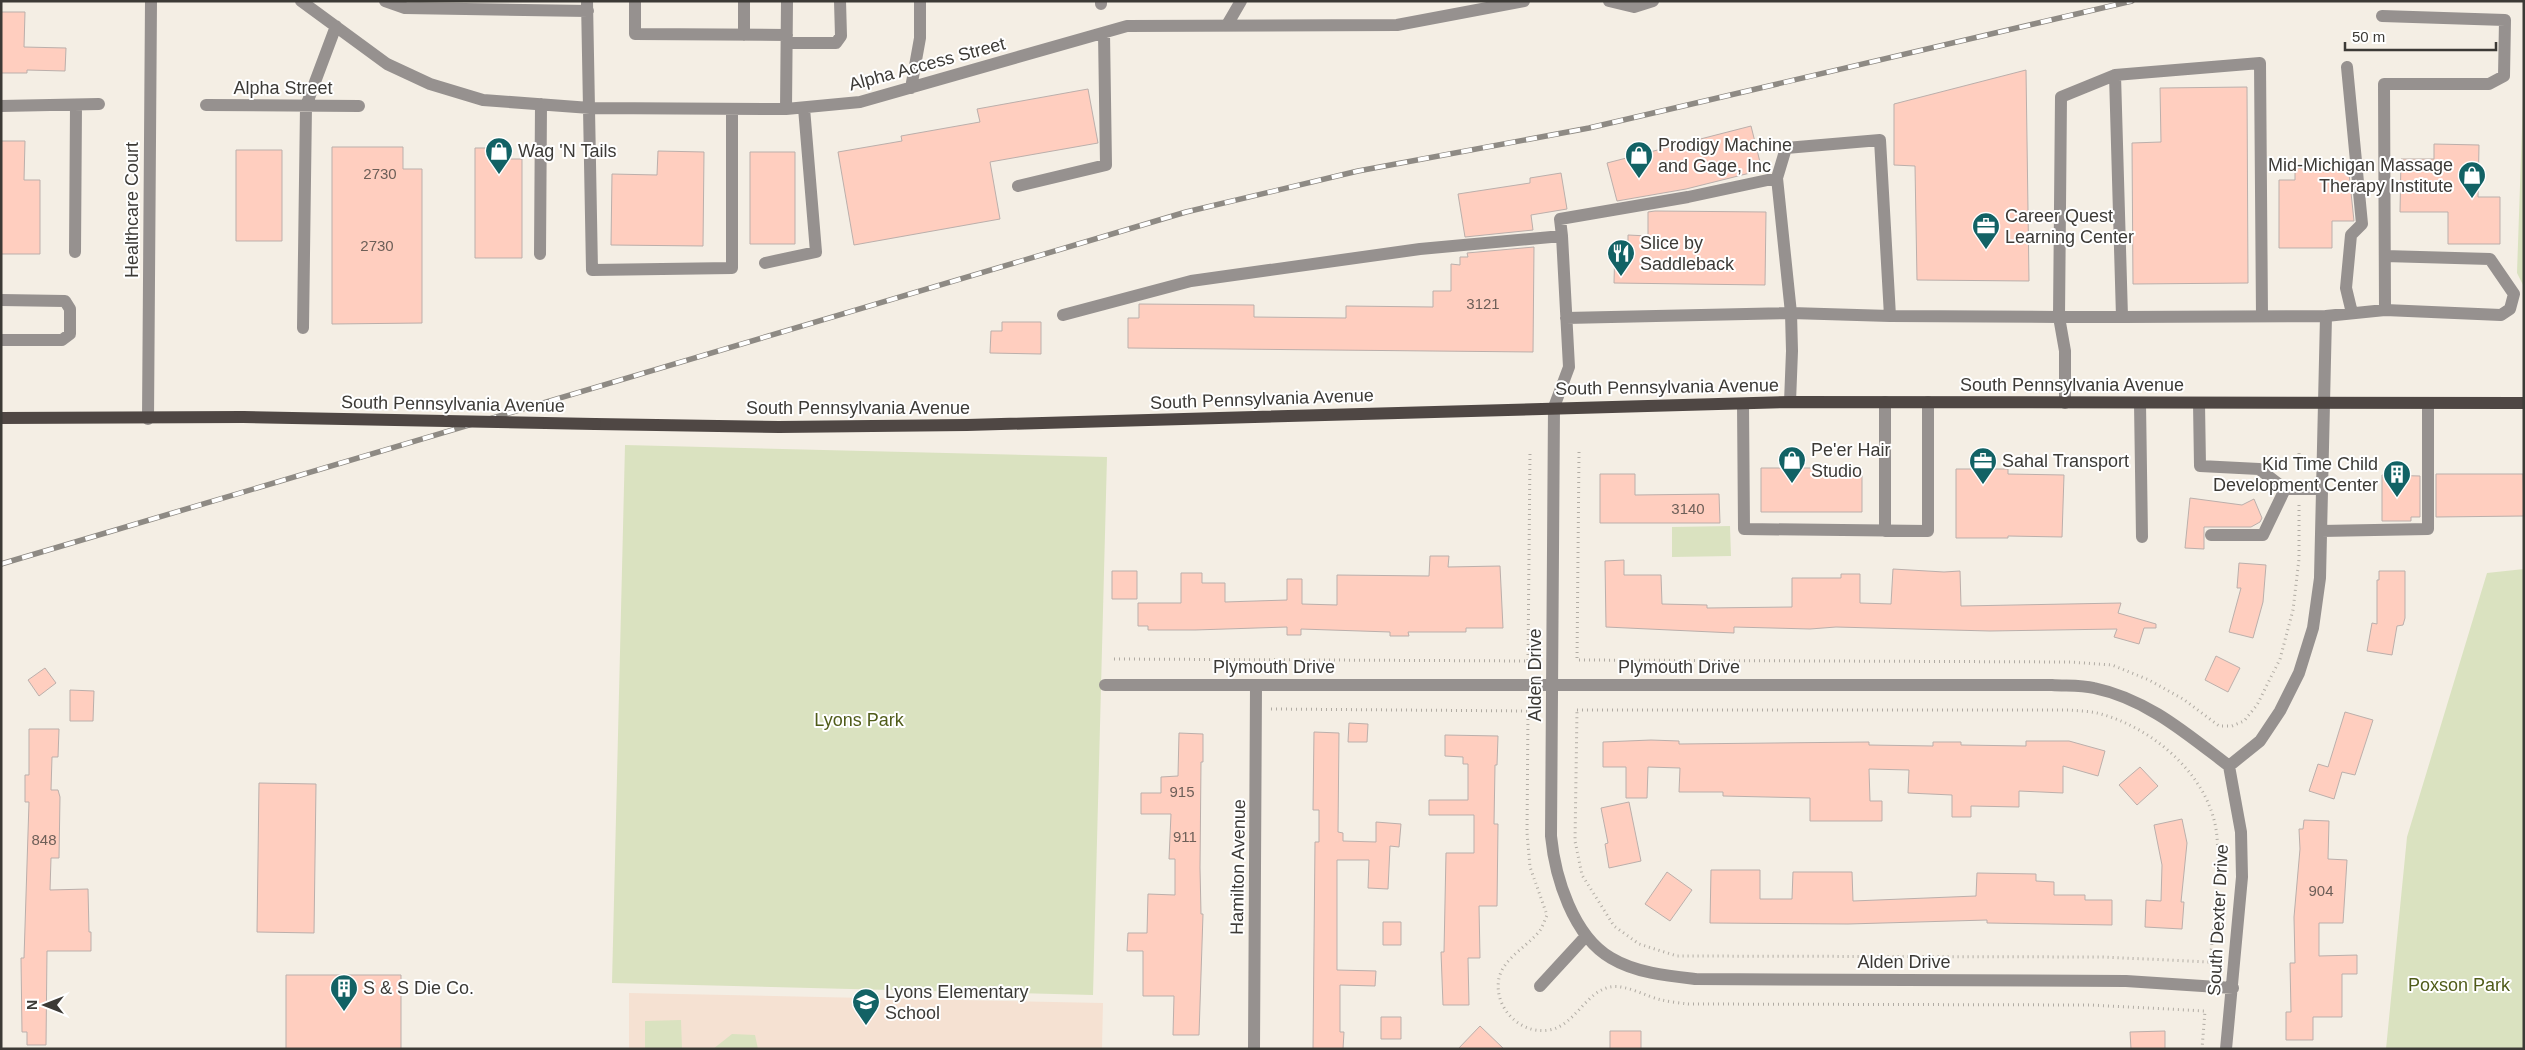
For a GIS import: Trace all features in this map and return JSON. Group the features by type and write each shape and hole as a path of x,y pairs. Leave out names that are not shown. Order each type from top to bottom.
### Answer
{"main road":[{"name":"South Pennsylvania Avenue","path":"1,418 243,418 779,427 968,425 1554,407 1790,402 2524,403"}],"street":[{"name":"Healthcare Court","path":"148,419 151,1"},
{"name":"Alpha Access Street","path":"301,1 387,64 430,84 483,100 590,108 732,109 786,109 860,102 1127,26 1397,26 1524,1"},
{"path":"385,1 405,8 588,6 592,270 732,268 732,109"},
{"path":"635,1 635,34 744,35 836,43 841,36 840,1"},
{"path":"744,1 744,35"},
{"path":"786,109 787,1"},
{"path":"911,88 920,38 920,1"},
{"path":"1227,25 1241,1"},
{"path":"1609,1 1634,7 1653,1"},
{"path":"2382,16 2505,20 2504,76 2489,84 2384,84 2385,310"},
{"path":"303,328 306,106 336,26"},
{"path":"1018,186 1106,165 1104,33"},
{"path":"2065,403 2065,351 2059,317 2061,97 2115,76 2260,63 2262,316"},
{"path":"2347,66 2362,224 2351,235 2346,288 2352,313"},
{"path":"2115,76 2122,317"},
{"path":"1,106 99,104"},
{"path":"540,254 541,104"},
{"path":"75,252 76,105"},
{"name":"Alpha Street","path":"206,105 359,106"},
{"path":"766,262 816,252 804,108"},
{"path":"1790,402 1792,351 1790,313 1777,178 1786,148 1880,140 1890,316"},
{"path":"1554,407 1569,367 1560,219 1688,197 1777,178"},
{"path":"1063,314 1191,281 1420,249 1562,236"},
{"path":"1566,318 1790,313 1890,316 2059,317 2326,316 2385,310 2501,315 2510,309 2514,294 2490,259 2385,256"},
{"path":"1,300 65,301 70,309 70,334 62,340 1,340"},
{"path":"2230,766 2260,741 2280,711 2299,673 2313,628 2320,578 2326,316"},
{"path":"1884,402 1885,531"},
{"path":"1743,404 1744,529 1928,531 1928,402"},
{"path":"2140,403 2142,536"},
{"path":"2199,403 2200,466 2259,469 2292,489 2322,489"},
{"path":"2321,531 2428,529 2428,403"},
{"name":"Alden Drive","path":"1554,407 1551,836 1553,862 1561,888 1586,936 1611,958 1666,976 1696,979 2126,981 2233,988"},
{"path":"2211,534 2263,535 2292,489"},
{"name":"Plymouth Drive","path":"1105,684 2052,685 2093,687 2132,699 2167,719 2230,766"},
{"name":"Hamilton Avenue","path":"1254,1049 1256,685"},
{"name":"South Dexter Drive","path":"2226,1049 2242,877 2241,832 2230,766"},
{"path":"1540,986 1586,936"}],"path":[{"path":"1114,659 1528,661 1530,452"},
{"path":"1579,452 1577,660 2070,662 2112,665 2149,680 2175,694 2219,726 2232,726 2244,721 2257,705 2280,658 2292,610 2299,559 2292,489 2299,453"},
{"path":"1256,708 1528,710 1528,833 1530,867 1547,915 1541,929 1507,963 1499,978 1500,996 1506,1013 1519,1024 1534,1029 1550,1030 1567,1021 1598,992 1612,987 1663,1001 1688,1004 2091,1004 2205,1011 2202,1049"},
{"path":"1577,710 2070,710 2100,714 2130,725 2161,744 2184,767 2200,788 2212,816 2217,836 2217,876 2210,962 2103,957 1677,956 1638,944 1614,926 1582,875 1575,841 1577,710"}],"shaded area":[{"name":"Lyons Elementary School","path":"629,993 1103,1003 1102,1049 629,1049"}],"green space":[{"path":"2524,69 2524,287 2517,273"},
{"name":"Lyons Park","path":"625,445 1107,457 1093,995 612,983"},
{"path":"1730,526 1731,556 1672,557 1672,527"},
{"name":"Poxson Park","path":"2524,569 2524,1049 2386,1049 2407,837 2487,573"},
{"path":"681,1020 682,1049 645,1049 645,1021"},
{"path":"732,1034 755,1035 758,1049 713,1049"}],"building":[{"path":"1,12 25,12 24,47 66,48 65,71 27,70 27,73 1,73"},
{"path":"2026,70 2029,281 1917,280 1915,166 1894,165 1894,104"},
{"path":"2247,87 2248,283 2133,284 2132,143 2161,142 2160,88"},
{"path":"1088,89 1098,143 990,162 1000,219 854,245 838,152 902,141 901,136 980,122 977,109"},
{"path":"1751,126 1762,170 1686,189 1617,201 1607,163"},
{"path":"1,141 25,141 24,180 40,180 40,254 1,254"},
{"path":"2434,144 2479,145 2478,197 2500,197 2500,244 2448,244 2448,212 2400,212 2401,159 2434,159"},
{"path":"332,147 403,147 403,169 422,169 422,323 332,324"},
{"path":"475,148 502,148 502,159 522,159 522,258 475,258"},
{"path":"236,150 282,150 282,241 236,241"},
{"path":"658,151 704,152 703,246 611,245 612,174 657,175"},
{"path":"750,152 795,152 795,244 750,244"},
{"path":"2307,164 2348,164 2354,221 2332,221 2332,248 2279,248 2279,180 2295,180 2295,168 2307,168"},
{"path":"1561,173 1567,209 1531,215 1533,230 1465,237 1458,194 1530,183 1530,178"},
{"path":"1648,212 1766,212 1765,285 1614,283 1615,244 1628,244 1628,235 1648,236"},
{"path":"1534,247 1533,352 1128,348 1128,318 1139,318 1139,304 1254,305 1254,317 1346,318 1346,306 1433,307 1433,291 1451,291 1451,264 1460,265 1460,257 1468,257 1467,253"},
{"path":"1002,322 1041,322 1041,354 990,353 991,331 1002,331"},
{"path":"1761,468 1862,468 1862,512 1761,512"},
{"path":"1956,469 2008,469 2008,474 2064,475 2062,537 2008,536 2008,538 1956,538"},
{"path":"1600,474 1635,474 1635,495 1719,494 1720,523 1600,523"},
{"path":"2436,474 2523,474 2524,516 2436,517"},
{"name":"Kid Time Child Development Center","path":"2382,475 2420,476 2420,517 2411,517 2411,521 2382,521"},
{"path":"2190,498 2242,505 2254,499 2262,518 2260,522 2251,527 2204,527 2204,549 2185,548"},
{"path":"1430,556 1449,556 1448,567 1500,566 1503,628 1466,628 1466,632 1408,632 1409,636 1390,636 1390,632 1301,629 1301,635 1287,635 1287,627 1148,630 1148,626 1138,626 1138,603 1181,603 1181,573 1202,573 1202,583 1225,583 1225,602 1287,600 1287,579 1302,579 1302,604 1337,605 1337,575 1429,576"},
{"path":"1624,560 1624,575 1661,575 1662,604 1707,605 1707,608 1792,607 1792,578 1841,578 1841,574 1860,574 1860,603 1891,604 1893,569 1960,571 1961,606 2121,603 2118,613 2156,624 2156,628 2144,628 2139,644 2114,637 2117,629 1990,631 1836,627 1810,629 1734,627 1734,633 1606,627 1605,561"},
{"path":"2239,563 2266,565 2263,602 2253,638 2229,632 2241,588 2237,588"},
{"path":"1112,571 1137,571 1137,599 1112,599"},
{"path":"2379,571 2405,571 2405,618 2403,625 2397,626 2392,655 2367,651 2372,623 2377,624 2377,580 2379,580"},
{"path":"2216,656 2240,668 2228,692 2205,680"},
{"path":"45,668 56,683 39,696 28,680"},
{"path":"70,690 94,691 93,721 70,721"},
{"path":"2345,712 2373,720 2355,775 2342,772 2334,799 2309,791 2318,764 2328,767"},
{"path":"1349,723 1368,724 1367,742 1348,742"},
{"path":"29,729 59,729 58,757 52,757 51,790 58,790 60,797 59,858 51,858 50,890 88,889 89,932 91,932 91,951 47,951 46,1045 27,1045 27,1032 22,1032 21,958 24,958 29,802 25,802 25,775 29,775"},
{"path":"1314,732 1339,733 1338,832 1343,833 1343,841 1376,842 1376,822 1401,824 1399,847 1390,846 1388,889 1368,888 1369,860 1337,860 1337,970 1376,971 1375,986 1340,985 1340,1032 1344,1032 1343,1049 1313,1049 1315,842 1319,842 1319,810 1313,810"},
{"path":"1179,733 1203,734 1200,868 1201,914 1203,914 1199,1035 1173,1035 1174,996 1143,996 1143,951 1127,951 1128,933 1147,933 1148,894 1175,895 1175,859 1169,859 1171,814 1141,814 1141,793 1161,793 1161,777 1178,776"},
{"path":"1445,735 1498,736 1497,765 1495,765 1494,824 1498,824 1497,906 1479,906 1480,958 1468,958 1469,1005 1443,1005 1441,952 1444,952 1446,853 1474,853 1474,815 1429,815 1429,800 1468,800 1468,764 1463,764 1463,757 1445,756"},
{"path":"1679,741 1679,744 1869,742 1869,745 1933,746 1933,742 1961,742 1961,745 2026,746 2026,741 2069,741 2105,751 2098,776 2063,766 2063,793 2019,791 2019,807 1971,806 1971,817 1952,817 1952,795 1908,793 1909,770 1869,769 1870,801 1882,801 1882,821 1810,821 1810,798 1723,796 1723,792 1679,792 1680,768 1648,767 1647,798 1626,798 1626,767 1603,767 1603,742"},
{"path":"2140,767 2158,786 2137,805 2119,785"},
{"path":"259,783 316,784 314,933 257,932"},
{"path":"1629,802 1641,861 1609,868 1605,844 1608,843 1601,808"},
{"path":"2182,819 2187,843 2181,902 2184,902 2182,929 2145,927 2146,900 2161,901 2162,865 2154,825"},
{"path":"2304,820 2329,821 2328,859 2347,860 2343,923 2319,923 2319,956 2357,955 2357,974 2342,974 2342,1017 2313,1017 2313,1040 2286,1040 2286,1012 2291,1012 2290,963 2295,963 2294,917 2300,849 2299,829 2303,829"},
{"path":"1711,870 1760,870 1760,899 1792,899 1793,872 1852,872 1853,901 1976,896 1977,873 2036,874 2036,881 2054,882 2054,895 2085,895 2085,900 2112,900 2112,925 1987,923 1987,920 1848,924 1710,923"},
{"path":"1667,872 1692,890 1670,921 1645,904"},
{"path":"1383,922 1401,922 1401,945 1383,945"},
{"name":"S & S Die Co.","path":"286,975 401,975 401,1049 286,1049"},
{"path":"1381,1017 1401,1017 1401,1039 1381,1039"},
{"path":"1480,1026 1504,1049 1458,1049"},
{"path":"1610,1031 1641,1031 1641,1049 1610,1049"},
{"path":"2165,1031 2165,1049 2131,1049 2130,1032"}],"railway":[{"path":"1,564 1186,212 1358,171 1589,128 2132,1"}],"place":[{"name":"Wag 'N Tails","path":"499,175"},
{"name":"Prodigy Machine and Gage, Inc","path":"1639,179"},
{"name":"Mid-Michigan Massage Therapy Institute","path":"2472,199"},
{"name":"Career Quest Learning Center","path":"1986,250"},
{"name":"Slice by Saddleback","path":"1621,277"},
{"name":"Pe'er Hair Studio","path":"1792,484"},
{"name":"Sahal Transport","path":"1983,485"},
{"name":"Kid Time Child Development Center","path":"2397,498"},
{"name":"S & S Die Co.","path":"344,1012"},
{"name":"Lyons Elementary School","path":"866,1026"}]}
